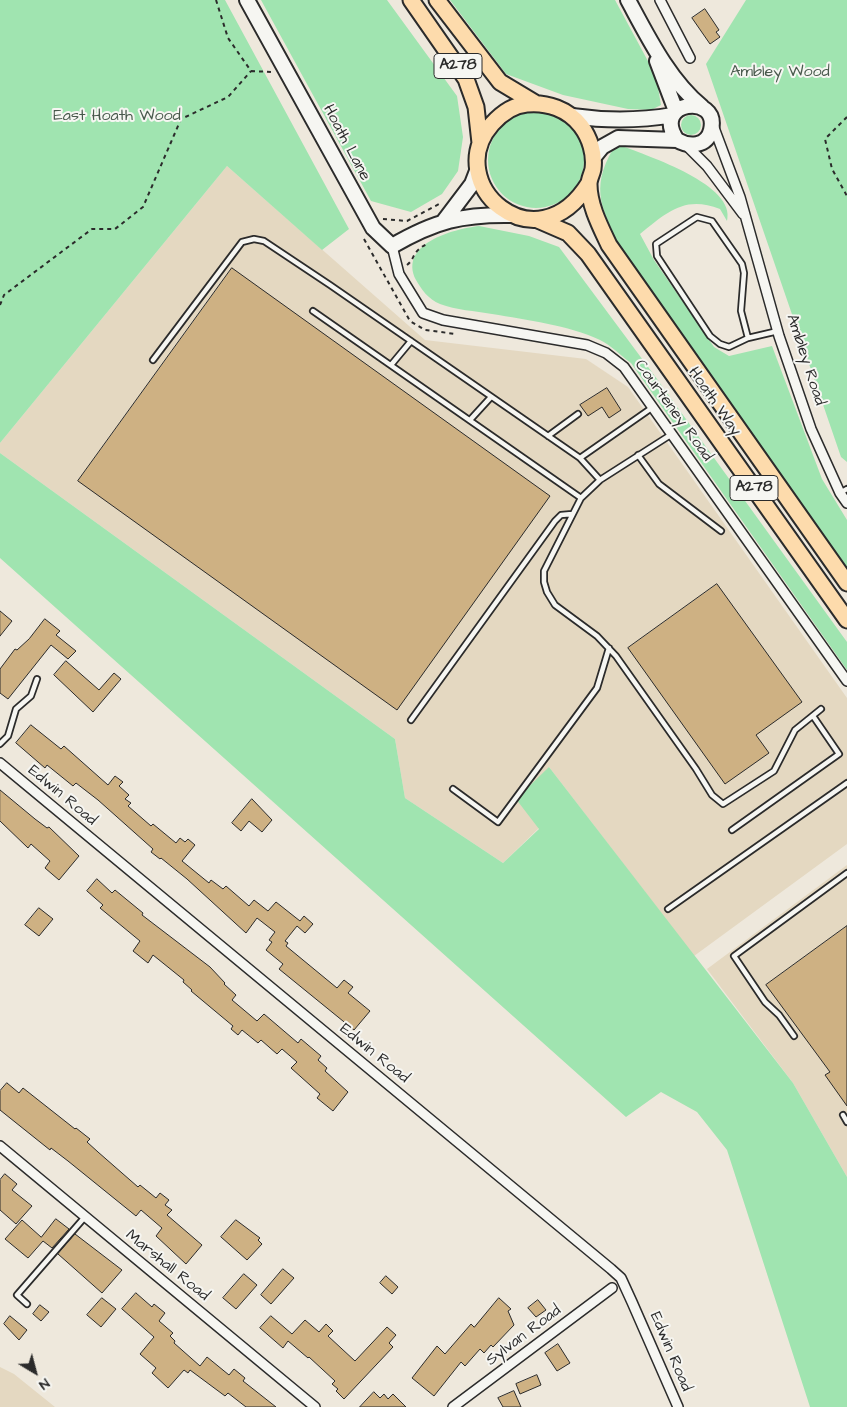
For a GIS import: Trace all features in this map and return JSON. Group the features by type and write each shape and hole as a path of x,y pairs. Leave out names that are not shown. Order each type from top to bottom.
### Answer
{"main road":[{"name":"A278","path":"411,0 466,79 476,107 480,143"},
{"name":"A278","path":"437,0 500,82 535,103"},
{"path":"535,103 551,106 572,116 587,135 593,158 589,183 581,196 568,209 554,216 538,220 512,215 492,199 477,171 480,143 486,130 504,113 524,104 535,103"},
{"name":"Hoath Way","path":"589,183 598,222 619,261 847,583"},
{"name":"Hoath Way","path":"538,220 568,233 588,254 847,620"}],"street":[{"name":"Hoath Lane","path":"247,0 373,228 392,246"},
{"path":"593,158 606,144 618,138 681,142 693,145 706,139 710,133 708,116 679,85 648,37 628,0"},
{"path":"660,0 690,58"},
{"path":"648,37 675,113 671,123 672,133 707,166 747,221"},
{"path":"572,116 608,121 639,121 675,113 689,104 697,105 708,116"},
{"name":"Ambley Road","path":"708,116 731,169 778,330 812,429 843,491 847,503"},
{"path":"444,220 472,184 477,171"},
{"path":"392,246 444,220 491,215 512,215"},
{"name":"Courteney Road","path":"392,246 399,274 423,313 443,320 575,342 600,350 628,371 847,681"},
{"name":"Edwin Road","path":"0,763 611,1269 620,1278 632,1302 678,1407"},
{"name":"Marshall Road","path":"0,1146 84,1218 315,1407"},
{"name":"Sylvan Road","path":"453,1407 612,1288"}],"lane":[{"path":"748,338 741,311 744,272 742,264 712,220 698,217 656,244 657,256 710,336 720,344 729,347 748,338 778,330"},
{"path":"153,360 242,242 254,239 264,241 580,458 600,480"},
{"path":"313,311 581,498"},
{"path":"391,366 411,341"},
{"path":"470,420 492,397"},
{"path":"580,458 653,407"},
{"path":"548,436 578,414"},
{"path":"672,434 600,480 581,498 544,571 546,587 555,605 598,636 609,648 717,802 723,804 774,771 795,730 822,709"},
{"path":"638,455 659,484 721,531"},
{"path":"411,720 555,521 561,515 572,514"},
{"path":"453,789 498,822 597,688 609,648"},
{"path":"0,744 8,736 16,709 31,696 37,679"},
{"path":"732,830 839,754 813,716"},
{"path":"668,909 847,783"},
{"path":"794,1036 779,1015 765,1002 734,956 847,873"},
{"path":"843,1115 847,1122"},
{"path":"27,1304 17,1295 84,1218"}],"path":[{"path":"216,0 228,38 251,70 272,72 290,77"},
{"path":"0,304 4,295 92,229 115,229 143,206 181,119 228,97 251,70"},
{"path":"847,116 825,139 832,169 847,196"},
{"path":"384,219 407,221 445,201"},
{"path":"410,263 415,251 436,239"}],"shaded area":[{"path":"227,166 425,340 586,359 628,387 847,698 847,844 694,956 549,767 539,828 503,863 405,798 395,739 0,453 0,443"},
{"path":"847,865 847,1177 793,1083 707,969"},
{"path":"0,1367 14,1374 55,1407 0,1407"}],"green space":[{"name":"East Hoath Wood","path":"0,0 225,0 349,229 322,250 227,166 0,443"},
{"path":"261,0 387,0 457,96 463,137 458,171 442,194 411,212 371,201"},
{"path":"450,0 615,0 656,76 661,105 651,110 628,109 563,95 506,74"},
{"name":"Ambley Wood","path":"746,0 847,0 847,462 841,457 706,64"},
{"path":"527,112 545,112 563,120 576,133 584,151 581,179 563,200 545,208 527,208 509,200 496,187 488,169 488,151 496,133 509,120"},
{"path":"691,115 698,118 701,125 698,132 691,135 684,132 681,125 684,118"},
{"path":"622,146 669,165 705,184 718,196 726,208 727,221 720,209 708,205 686,205 668,213 640,234 654,260 714,347 729,356 772,346 822,479 847,520 847,570 621,250 604,212 600,189 606,164 613,149"},
{"path":"479,226 529,236 559,247 847,642 847,670 631,363 600,340 575,330 519,318 446,306 432,300 423,291 416,280 412,267 415,257 421,248 443,235"},
{"path":"0,453 395,739 405,798 503,863 539,829 516,799 549,767 793,1083 847,1177 847,1407 810,1407 727,1150 697,1112 661,1092 626,1117 0,558"}],"building":[{"path":"705,9 719,30 716,32 720,37 710,44 692,18"},
{"path":"232,268 550,496 397,710 78,481"},
{"path":"607,388 621,410 609,418 602,407 588,416 580,405"},
{"path":"717,584 802,702 756,735 769,753 725,784 628,648"},
{"path":"0,611 12,621 0,636"},
{"path":"45,619 60,631 56,635 76,651 68,659 51,645 8,699 0,693 0,669 15,649 17,650 29,639"},
{"path":"66,661 99,690 114,673 121,679 93,712 54,675"},
{"path":"31,725 61,749 64,746 108,785 115,776 123,782 119,786 129,795 125,799 131,803 128,806 151,826 153,824 176,843 180,838 185,842 188,839 195,845 182,861 209,883 211,880 223,889 226,886 249,906 254,900 268,911 276,902 300,921 304,916 313,924 305,933 297,926 285,941 288,943 286,946 337,988 344,980 353,987 348,993 370,1011 354,1030 279,969 283,964 266,950 272,942 269,940 275,932 257,918 246,933 187,879 151,852 153,849 98,800 76,783 73,786 47,765 45,768 16,743"},
{"path":"0,790 35,819 47,828 49,827 79,856 59,880 45,868 50,861 31,844 28,848 0,821"},
{"path":"252,799 272,820 262,832 249,821 241,831 232,823"},
{"path":"97,879 112,893 115,890 143,913 142,915 210,967 236,995 232,1000 257,1021 264,1014 298,1043 301,1039 321,1056 318,1060 327,1068 325,1071 348,1092 333,1111 317,1098 320,1094 291,1068 297,1062 282,1049 277,1054 261,1040 258,1043 242,1030 238,1035 231,1029 233,1026 191,991 183,982 184,980 153,955 148,963 133,951 140,941 100,908 103,905 87,891"},
{"path":"39,908 53,919 39,936 25,925"},
{"path":"847,926 847,1106 825,1075 830,1072 766,985"},
{"path":"7,1083 19,1093 23,1088 90,1139 87,1142 138,1187 140,1185 156,1198 160,1193 169,1200 165,1205 172,1210 167,1215 202,1245 186,1264 156,1236 162,1228 141,1210 136,1216 68,1161 51,1148 50,1150 0,1110 0,1091"},
{"path":"5,1174 17,1184 12,1190 32,1206 16,1224 0,1210 0,1180"},
{"path":"56,1219 69,1229 52,1248 43,1241 28,1258 5,1239 22,1220 41,1237"},
{"path":"236,1220 260,1238 258,1240 262,1244 247,1260 221,1237"},
{"path":"75,1234 122,1270 102,1293 58,1254"},
{"path":"283,1269 294,1278 271,1304 261,1295"},
{"path":"244,1274 257,1285 236,1309 223,1298"},
{"path":"386,1276 398,1287 392,1294 380,1283"},
{"path":"136,1293 152,1307 154,1304 165,1313 159,1321 173,1333 170,1336 175,1341 174,1343 200,1366 207,1357 229,1375 234,1369 245,1378 243,1381 276,1407 246,1407 228,1393 225,1396 190,1370 188,1373 184,1370 168,1388 152,1373 156,1368 140,1354 154,1337 122,1309"},
{"path":"102,1298 116,1309 101,1327 87,1315"},
{"path":"499,1298 511,1309 508,1311 514,1325 493,1347 491,1345 484,1353 480,1349 465,1366 461,1362 434,1396 412,1378 437,1346 445,1354 471,1324 474,1327"},
{"path":"538,1300 546,1310 536,1317 528,1308"},
{"path":"40,1305 49,1312 41,1321 33,1314"},
{"path":"10,1316 27,1330 19,1340 4,1324"},
{"path":"271,1316 292,1334 305,1320 319,1332 326,1324 333,1331 328,1336 355,1361 387,1327 396,1335 389,1343 393,1347 344,1399 336,1391 338,1389 332,1384 335,1381 309,1357 288,1341 283,1348 260,1328"},
{"path":"558,1344 570,1363 557,1371 545,1353"},
{"path":"537,1375 541,1385 520,1394 516,1384"},
{"path":"514,1391 521,1407 503,1407 498,1398"},
{"path":"374,1392 380,1398 384,1394 388,1399 393,1394 406,1407 360,1407"}]}
